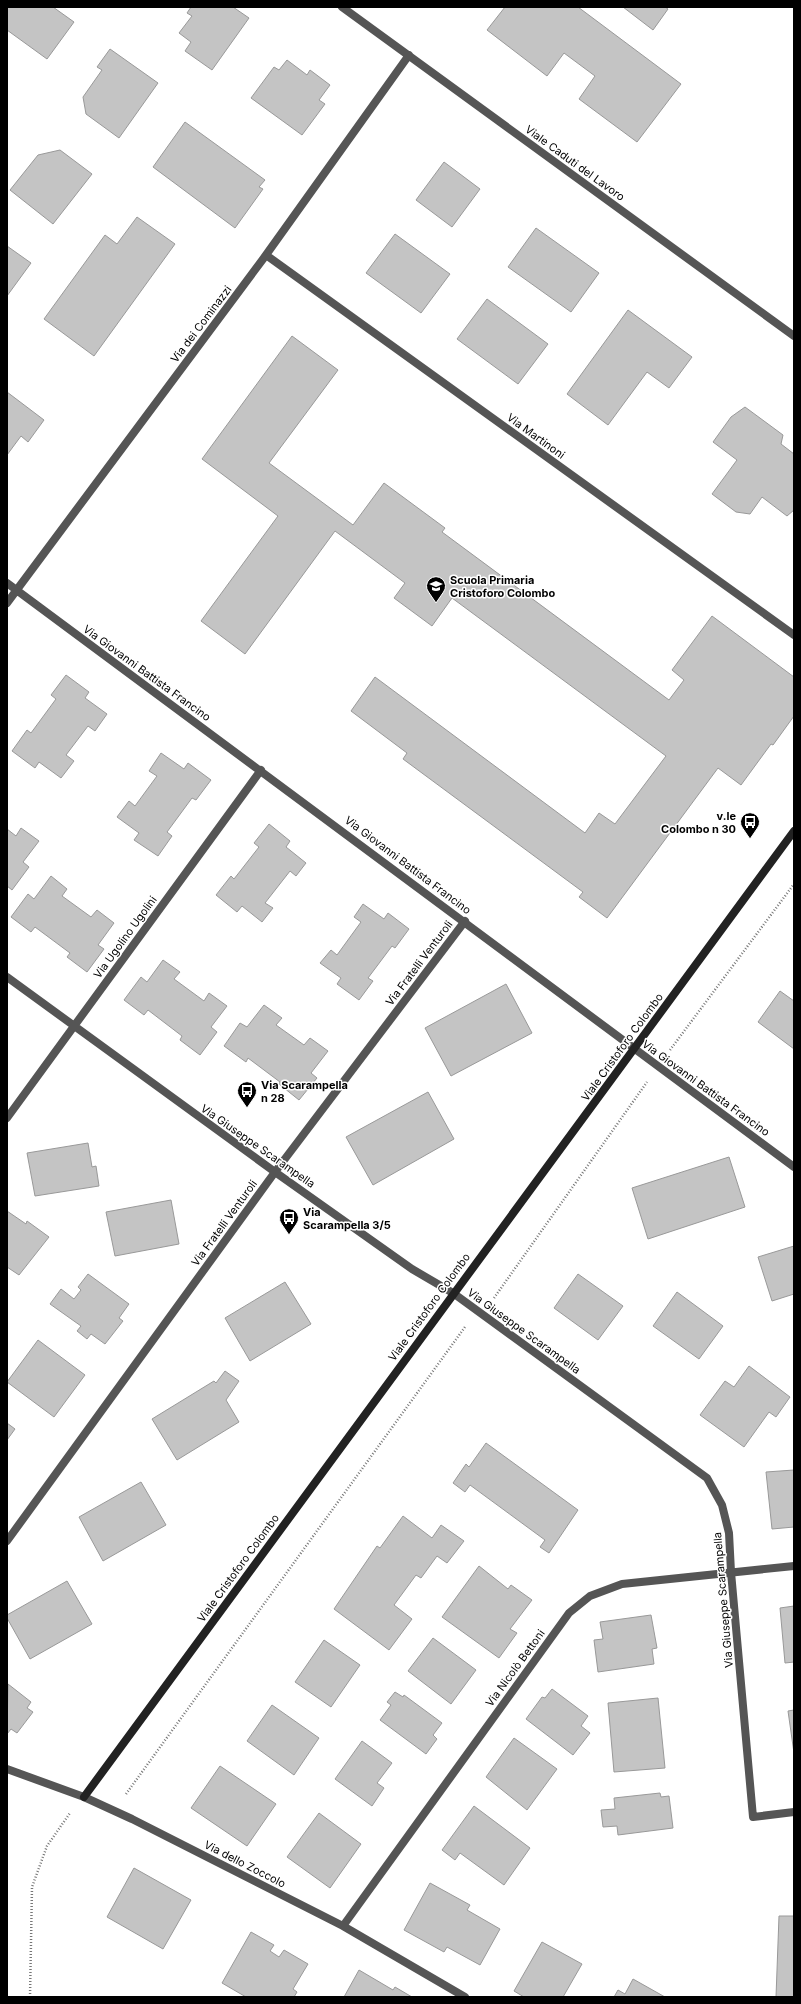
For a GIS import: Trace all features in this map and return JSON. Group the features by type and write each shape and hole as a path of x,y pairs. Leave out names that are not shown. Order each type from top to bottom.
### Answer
{"street":[{"name":"Viale Caduti del Lavoro","path":"342,7 794,336"},
{"name":"Via dei Cominazzi","path":"7,603 266,255 409,55"},
{"name":"Via Martinoni","path":"266,255 794,635"},
{"name":"Via Giovanni Battista Francino","path":"7,583 465,921 634,1049 794,1167"},
{"name":"Via Ugolino Ugolini","path":"7,1118 261,770"},
{"name":"Viale Cristoforo Colombo","path":"84,1797 794,831"},
{"name":"Via Fratelli Venturoli","path":"7,1541 275,1172 465,921"},
{"name":"Via Giuseppe Scarampella","path":"7,977 75,1025 190,1112 412,1269 453,1293 707,1478 722,1505 730,1533 731,1572 753,1817 794,1812"},
{"name":"Via Nicolò Bettoni","path":"343,1926 569,1613 590,1596 622,1584 794,1566"},
{"name":"Via dello Zoccolo","path":"7,1769 84,1797 132,1819 343,1926 465,1997"}],"path":[{"path":"30,1997 32,1887 47,1846 73,1808 97,1803 126,1794 478,1312 495,1297 658,1066 794,884"}],"building":[{"path":"7,7 53,7 74,22 47,59 7,30"},
{"path":"191,7 233,7 249,18 212,70 185,51 191,42 179,33 192,16 187,13"},
{"path":"505,7 578,7 681,84 637,142 579,99 595,76 564,53 547,76 487,30"},
{"path":"623,7 665,7 668,9 653,30"},
{"path":"110,49 158,83 119,138 86,114 83,97 102,70 97,67"},
{"path":"287,60 307,75 310,70 330,85 319,100 325,104 302,135 251,98 274,67 279,70"},
{"path":"185,122 265,180 259,187 263,189 235,228 153,167"},
{"path":"60,150 92,174 53,224 10,190 38,155"},
{"path":"444,162 480,189 452,227 416,200"},
{"path":"137,217 175,244 94,356 44,319 105,235 117,244"},
{"path":"536,228 599,273 571,312 508,267"},
{"path":"395,234 450,274 421,313 366,273"},
{"path":"7,246 31,263 7,296"},
{"path":"487,299 548,344 518,384 457,339"},
{"path":"628,310 692,357 669,388 647,372 608,425 567,394"},
{"path":"292,336 338,370 269,463 353,525 384,483 445,528 442,532 669,700 684,680 672,670 712,616 794,677 794,716 773,745 771,744 741,785 718,768 607,918 579,897 583,892 403,759 407,753 351,711 375,677 585,833 599,813 615,824 666,756 452,598 432,626 394,598 405,583 335,531 245,654 201,621 278,516 202,459"},
{"path":"7,392 44,420 28,442 21,436 7,455"},
{"path":"745,407 783,435 781,444 794,454 794,510 787,516 762,497 750,514 736,512 712,494 737,460 713,442 731,417"},
{"path":"66,675 89,692 85,698 107,714 95,731 88,726 66,755 74,761 61,778 39,762 35,768 12,751 27,730 31,733 56,699 51,695"},
{"path":"161,753 184,769 188,763 211,780 196,800 192,798 167,832 172,836 158,856 134,840 139,833 117,817 129,801 135,806 157,776 149,771"},
{"path":"269,824 290,841 286,847 306,863 296,876 290,871 265,903 273,908 262,922 242,906 237,912 216,895 231,876 234,879 259,847 254,843"},
{"path":"21,828 39,841 23,862 29,867 12,890 7,886 7,829 16,836"},
{"path":"51,876 67,889 62,896 91,917 97,910 114,923 98,945 104,949 87,972 67,957 70,953 35,927 31,932 11,917 28,894 34,899"},
{"path":"363,904 384,919 388,913 409,929 395,948 392,946 368,978 373,981 359,1000 337,984 341,978 320,963 331,950 337,955 361,922 354,917"},
{"path":"163,960 180,972 174,979 204,1001 209,993 227,1006 211,1027 217,1032 200,1055 180,1040 182,1036 148,1010 144,1015 124,1000 141,977 147,982"},
{"path":"506,984 532,1033 451,1076 425,1028"},
{"path":"780,991 794,1001 794,1049 758,1022"},
{"path":"264,1005 282,1018 276,1025 304,1045 310,1038 328,1051 311,1073 317,1078 299,1100 279,1084 280,1082 248,1058 246,1062 224,1046 240,1023 247,1027"},
{"path":"428,1092 454,1139 373,1185 346,1137"},
{"path":"88,1143 92,1167 96,1166 99,1186 35,1196 27,1153"},
{"path":"729,1157 745,1207 648,1239 632,1188"},
{"path":"171,1200 179,1244 115,1256 106,1212"},
{"path":"7,1211 26,1224 27,1221 49,1237 19,1275 7,1267"},
{"path":"794,1246 794,1294 772,1301 758,1257"},
{"path":"88,1274 129,1304 119,1318 123,1321 105,1344 91,1334 87,1339 77,1331 81,1326 50,1304 61,1289 74,1299 81,1290 78,1287"},
{"path":"578,1274 623,1306 598,1340 554,1308"},
{"path":"285,1282 311,1324 250,1361 225,1318"},
{"path":"677,1292 723,1326 699,1359 653,1326"},
{"path":"38,1340 85,1375 54,1417 7,1382"},
{"path":"749,1366 790,1397 776,1417 769,1412 744,1447 700,1415 725,1381 734,1387"},
{"path":"225,1371 239,1381 226,1400 239,1422 177,1460 152,1419 214,1381 216,1383"},
{"path":"7,1423 15,1429 7,1440"},
{"path":"486,1443 578,1510 549,1553 540,1547 545,1540 470,1485 465,1492 453,1483 466,1464 469,1467"},
{"path":"794,1470 794,1527 772,1529 766,1472"},
{"path":"141,1482 166,1525 103,1561 79,1517"},
{"path":"403,1516 432,1538 441,1525 464,1541 447,1563 437,1556 421,1578 416,1575 394,1605 412,1619 389,1650 334,1609 377,1546 380,1548"},
{"path":"479,1566 508,1589 511,1585 532,1600 510,1629 517,1633 499,1658 442,1617"},
{"path":"67,1581 92,1624 30,1659 7,1618 7,1615"},
{"path":"794,1606 794,1662 785,1663 780,1608"},
{"path":"651,1615 657,1648 652,1649 654,1664 598,1672 594,1640 603,1639 600,1622"},
{"path":"433,1638 476,1670 451,1704 408,1671"},
{"path":"324,1640 360,1665 331,1707 295,1682"},
{"path":"8,1684 31,1702 27,1708 33,1712 17,1733 11,1729 7,1734"},
{"path":"552,1689 588,1716 581,1726 590,1733 573,1755 526,1719 542,1697 545,1698"},
{"path":"395,1692 403,1697 404,1695 442,1723 433,1735 437,1739 426,1754 380,1720 391,1705 387,1702"},
{"path":"658,1698 665,1768 614,1772 608,1703"},
{"path":"272,1705 319,1738 294,1775 247,1741"},
{"path":"794,1710 794,1753 788,1711"},
{"path":"514,1738 557,1769 527,1810 486,1777"},
{"path":"362,1741 392,1763 377,1783 384,1788 372,1806 335,1779"},
{"path":"220,1766 276,1804 247,1846 191,1808"},
{"path":"660,1793 661,1797 669,1796 673,1828 618,1835 617,1826 603,1827 601,1810 615,1809 614,1798"},
{"path":"474,1806 530,1848 504,1885 460,1853 455,1860 442,1850"},
{"path":"319,1813 361,1844 330,1888 287,1857"},
{"path":"134,1868 191,1900 163,1949 107,1917"},
{"path":"430,1883 470,1905 467,1910 500,1929 480,1965 447,1947 444,1952 404,1930"},
{"path":"779,1916 794,1916 794,1997 776,1997"},
{"path":"251,1932 274,1945 270,1951 279,1957 284,1950 308,1964 293,1989 297,1992 294,1997 246,1997 222,1983"},
{"path":"542,1942 582,1964 563,1997 524,1997 514,1991"},
{"path":"359,1970 393,1990 395,1987 412,1997 344,1997"},
{"path":"633,1979 665,1997 614,1997 618,1990 625,1994"}],"place":[{"name":"Scuola Primaria Cristoforo Colombo","path":"436,603"},
{"name":"v.le Colombo n 30","path":"750,839"},
{"name":"Via Scarampella n 28","path":"247,1108"},
{"name":"Via Scarampella 3/5","path":"289,1235"}]}
